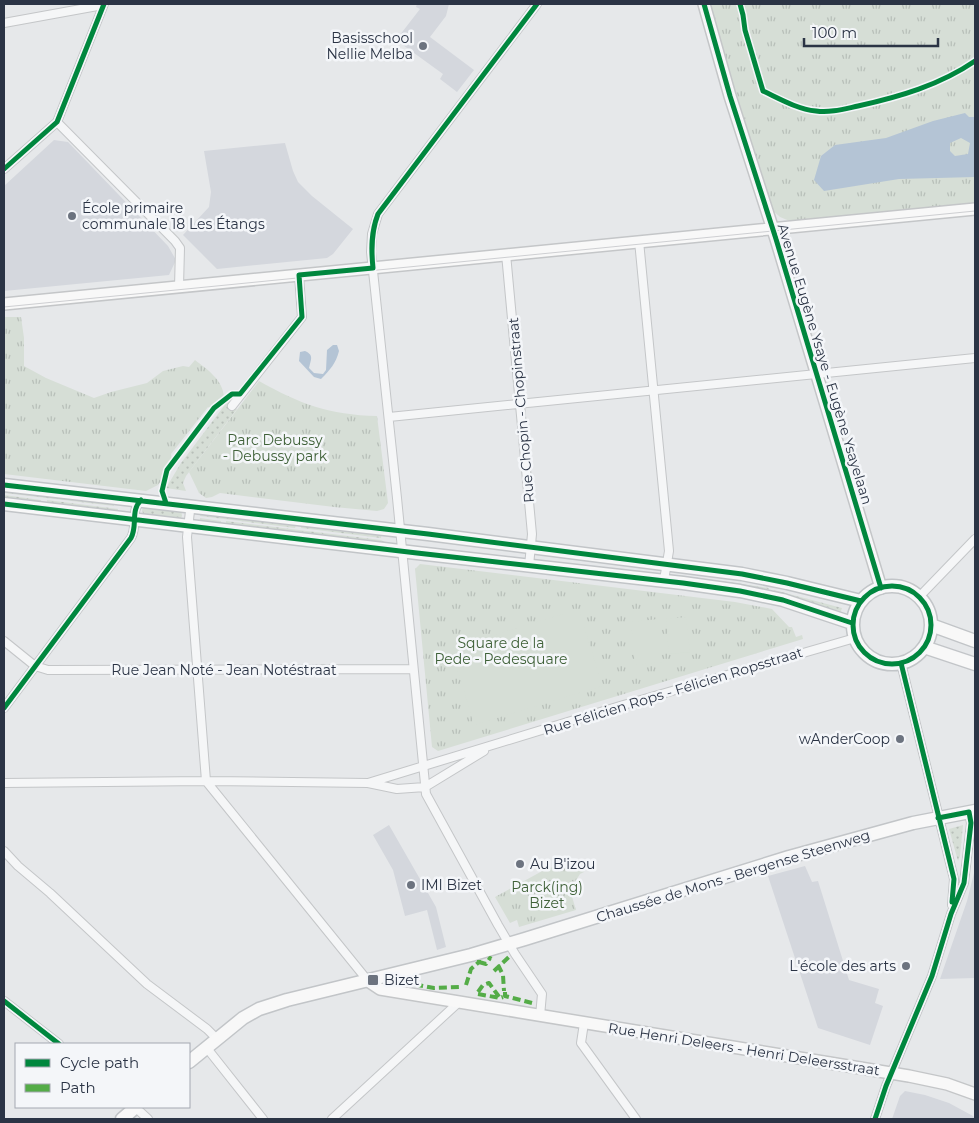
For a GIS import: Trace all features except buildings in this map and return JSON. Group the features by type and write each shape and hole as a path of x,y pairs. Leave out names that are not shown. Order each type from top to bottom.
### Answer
{"main road":[{"path":"4,485 400,531 742,574 861,601"},
{"path":"4,504 187,527 664,580 748,592 783,600 852,623"},
{"path":"889,586 905,588 918,597 926,607 931,624 929,636 924,647 914,657 901,663 882,663 873,660 865,654 855,638 852,623 861,601 867,595 889,586"},
{"path":"931,624 975,641"},
{"path":"924,647 975,664"},
{"name":"Chaussée de Mons - Bergense Steenweg","path":"190,1061 216,1038 243,1018 259,1009 287,1000 509,944 783,858 904,825 972,811"},
{"path":"122,1119 135,1108"}],"street":[{"path":"537,4 378,214 372,234 371,252 426,794 509,944 542,994 540,1016"},
{"name":"Avenue Eugène Ysaye - Eugène Ysayelaan","path":"704,4 730,96 881,588"},
{"path":"4,23 104,5"},
{"path":"4,169 56,122 104,5"},
{"path":"56,122 175,241 180,248 178,287"},
{"path":"4,304 975,209"},
{"path":"639,241 669,551 664,580"},
{"name":"Rue Chopin - Chopinstraat","path":"506,254 532,534 529,566"},
{"path":"232,406 302,316 299,275"},
{"path":"389,416 975,358"},
{"path":"4,708 131,538 136,520 134,514 135,505 140,500"},
{"path":"186,506 190,511 190,521 187,527 206,781 368,980"},
{"path":"918,597 975,539"},
{"name":"Rue Félicien Rops - Félicien Ropsstraat","path":"368,783 620,706 855,638"},
{"path":"4,641 35,666"},
{"path":"901,663 954,879 951,914"},
{"name":"Rue Jean Noté - Jean Notéstraat","path":"35,666 48,670 413,669"},
{"name":"Rue Félicien Rops - Félicien Ropsstraat","path":"425,786 492,746"},
{"path":"4,783 206,781 368,783 397,789 425,786"},
{"path":"875,1119 932,976 951,914 964,883 972,811"},
{"path":"4,851 24,872 50,893 147,984 207,1029 216,1038"},
{"name":"Rue Henri Deleers - Henri Deleersstraat","path":"368,980 380,989 892,1073 947,1084 975,1094"},
{"path":"4,1001 58,1043"},
{"path":"332,1119 460,1002"},
{"path":"584,1023 581,1043 636,1119"},
{"path":"206,1047 263,1119"},
{"path":"137,1108 148,1119"}],"shaded area":[{"name":"Basisschool Nellie Melba","path":"417,4 449,4 446,16 430,37 474,70 457,92 440,79 443,74 396,40 420,9 416,7"},
{"name":"École primaire communale 18 Les Étangs","path":"54,140 68,142 168,246 176,260 169,275 4,291 4,186"},
{"path":"285,143 298,182 312,196 353,229 333,254 327,258 217,269 183,235 209,207 211,192 204,151"},
{"name":"IMI Bizet","path":"389,825 436,907 446,947 437,950 427,910 405,916 393,870 373,835"},
{"path":"805,866 812,882 818,881 849,980 879,989 875,1003 883,1006 870,1045 818,1028 768,876"},
{"path":"975,869 975,978 940,979 967,901"},
{"path":"905,1091 949,1103 973,1116 975,1119 892,1119 900,1096"}],"green space":[{"path":"709,4 975,4 975,204 792,222 780,217 771,209"},
{"path":"4,317 21,317 24,338 24,366 46,378 94,398 147,383 163,371 183,366 189,367 195,360 218,380 224,397 214,411 208,407 171,454 173,466 158,485 146,491 4,474"},
{"name":"Parc Debussy - Debussy park","path":"259,381 315,407 329,411 377,416 388,503 384,509 377,511 334,507 220,493 206,498 199,493 189,472"},
{"path":"227,402 237,409 186,476 183,483 186,491 166,488 181,463"},
{"path":"4,490 114,504 114,506 4,493"},
{"path":"4,495 41,500 41,502 47,503 47,500 118,509 117,515 4,499"},
{"path":"144,506 181,510 182,516 180,520 144,517 142,510"},
{"path":"201,511 382,532 381,538 301,528 301,526 296,525 295,528 200,516"},
{"path":"200,518 221,521 221,524 226,524 226,521 381,540 385,542 385,546 199,525"},
{"name":"Square de la Pede - Pedesquare","path":"420,564 735,602 772,609 789,627 792,627 796,637 802,635 803,639 438,751 432,747 415,569"},
{"path":"678,575 769,588 769,591 773,592 774,590 842,608 840,614 832,612 832,609 796,598 678,581"},
{"path":"579,609 602,686 474,725 451,648"},
{"path":"686,617 690,652 669,654 666,619"},
{"path":"658,619 662,662 635,665 631,622"},
{"path":"963,825 960,856 958,861 949,829"},
{"name":"Parck(ing) Bizet","path":"580,859 584,872 580,874 570,890 576,910 519,927 517,920 510,923 495,897 546,869"}],"water":[{"path":"965,113 969,117 975,117 975,177 899,179 824,191 814,180 821,156 835,145 886,138 933,121","holes":["961,138 970,143 968,154 955,156 950,151 950,143"]},
{"path":"333,345 337,345 338,355 321,379 314,377 299,361 300,352 305,351 310,354 311,358 309,368 314,373 323,374 326,370 327,350"}],"tram line":[{"path":"4,307 975,211"}],"marked path":[{"path":"494,971 510,956"},
{"path":"479,962 486,964 491,959"},
{"path":"466,985 471,969 479,960"},
{"path":"498,965 503,975 504,991"},
{"path":"392,981 434,988 460,987"},
{"path":"478,992 483,985 489,983 500,998"},
{"path":"505,992 505,996 532,1003"},
{"path":"478,994 503,997"}],"cycle path":[{"path":"4,169 57,122 104,4"},
{"path":"166,503 162,491 167,470 214,408 232,394 240,394 302,317 299,275 373,268 372,241 378,214 537,4"},
{"path":"704,4 730,96 776,239 881,588"},
{"path":"740,4 745,30 763,91 809,110 837,110 904,94 948,77 975,61"},
{"path":"4,485 428,534 742,574 861,601"},
{"path":"4,708 131,538 136,509 141,500"},
{"path":"4,504 683,583 740,591 783,600 852,623"},
{"path":"892,586 907,589 920,597 928,610 931,625 928,640 920,653 907,661 892,664 877,661 864,653 856,640 853,625 856,610 864,597 877,589 892,586"},
{"path":"901,663 954,879 952,902"},
{"path":"875,1119 886,1086 932,976 951,914 964,883 971,823 969,812 938,818"},
{"path":"4,1001 58,1043"}],"place":[{"name":"Basisschool Nellie Melba","path":"423,46"},
{"name":"École primaire communale 18 Les Étangs","path":"72,216"},
{"name":"wAnderCoop","path":"900,739"},
{"name":"Au B'izou","path":"520,864"},
{"name":"IMI Bizet","path":"411,885"},
{"name":"L'école des arts","path":"906,966"},
{"name":"Bizet","path":"373,980"}]}
